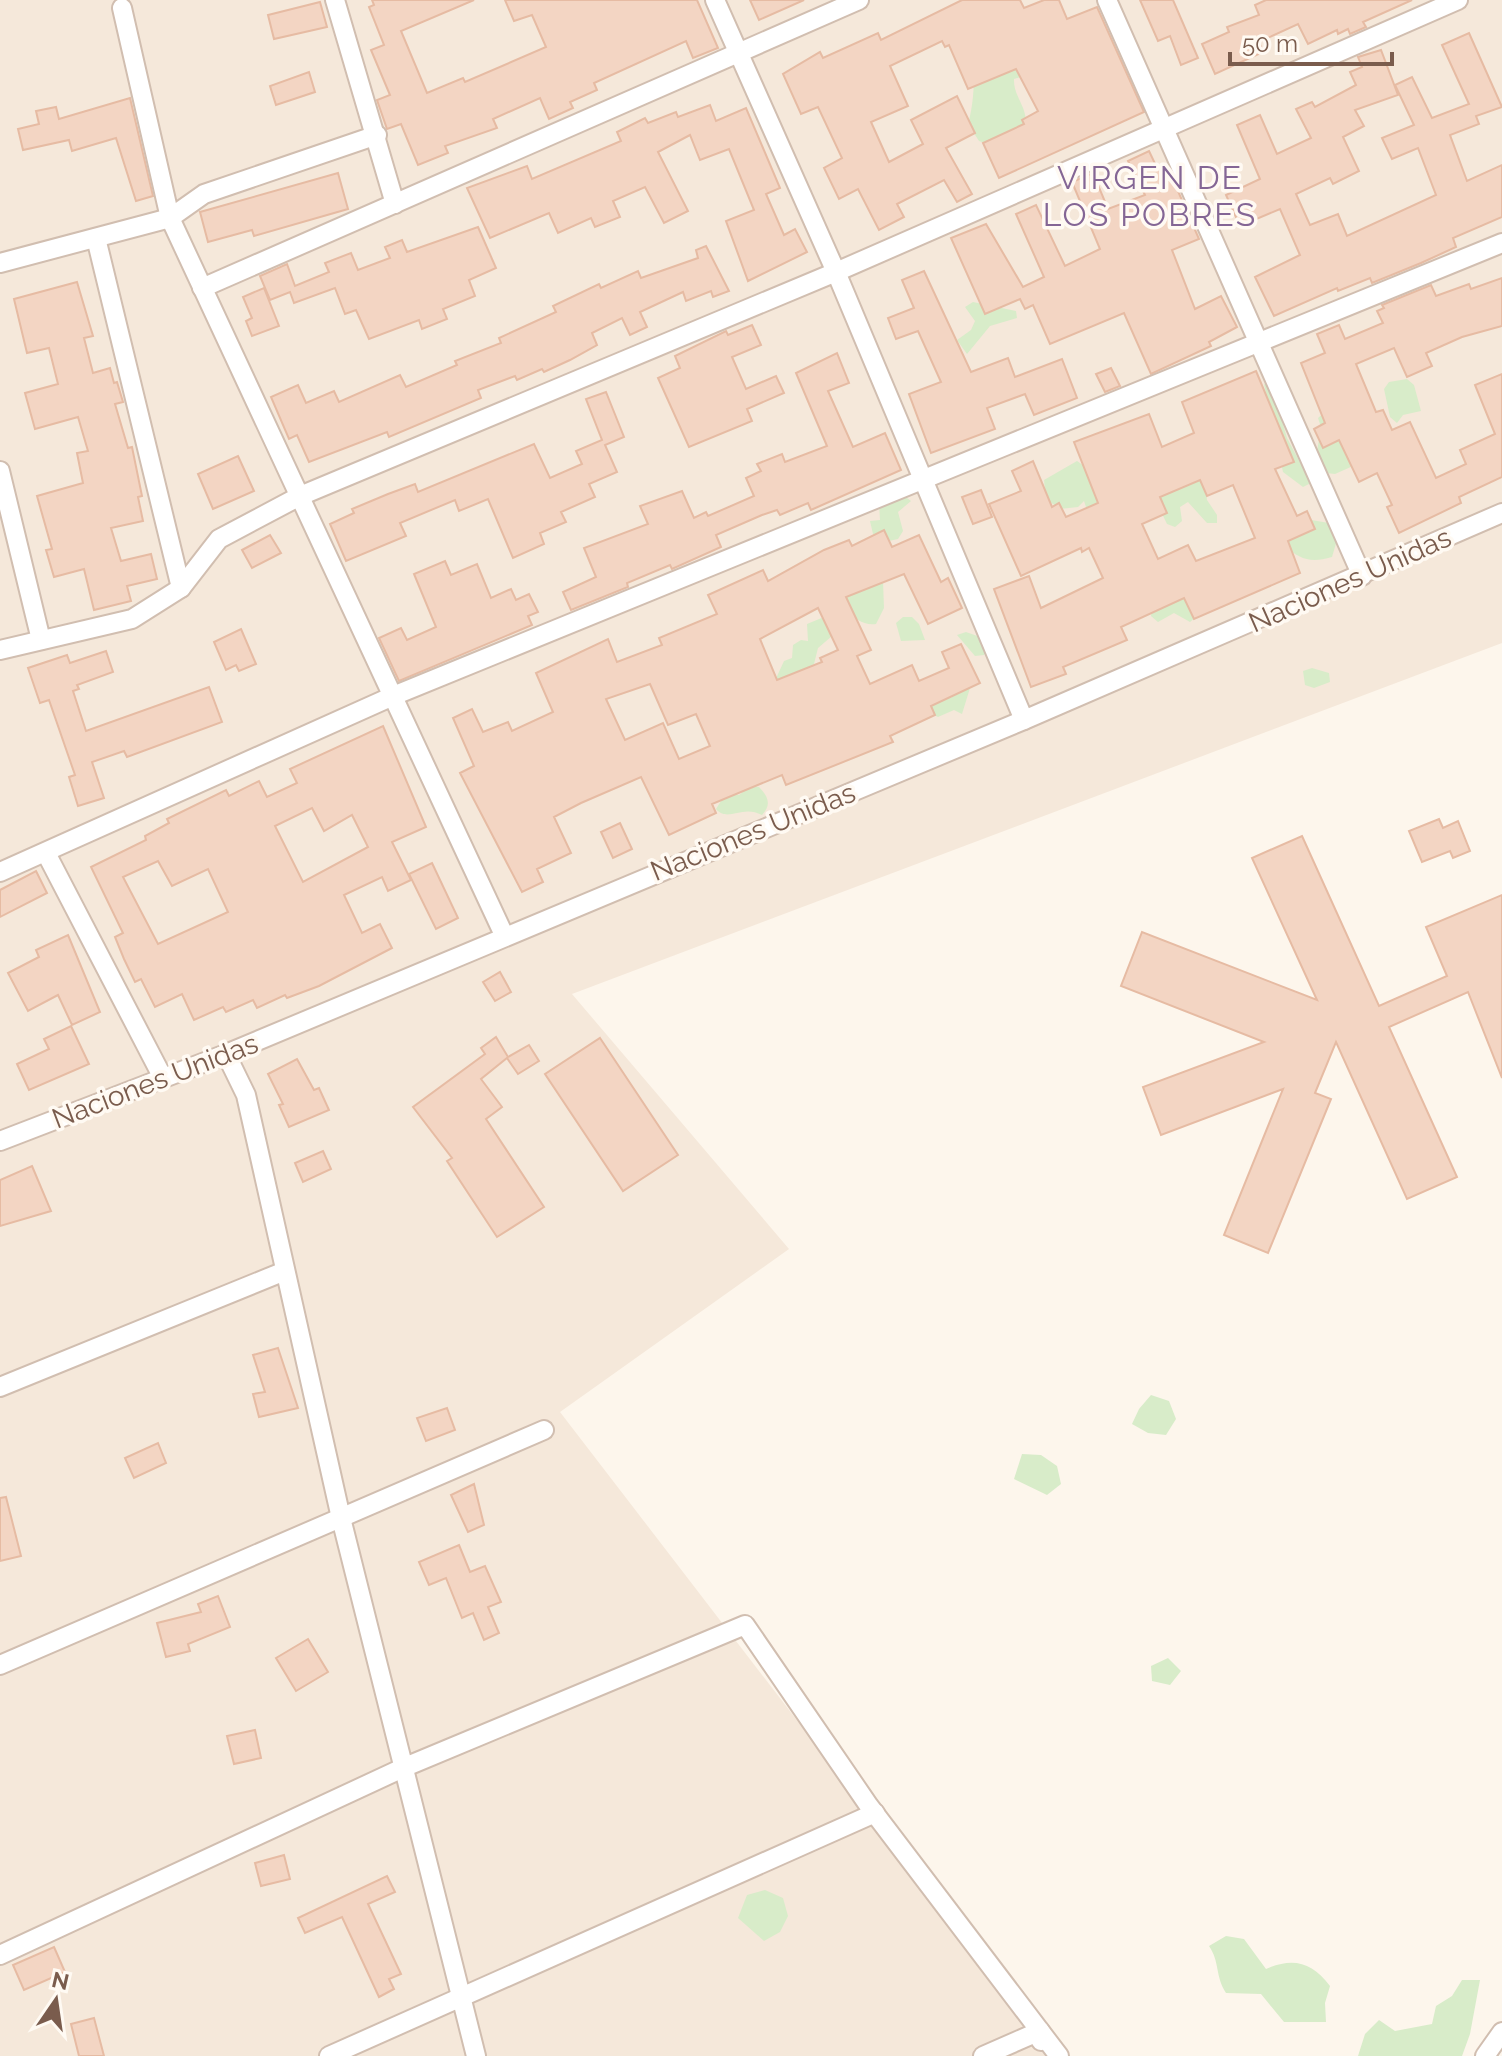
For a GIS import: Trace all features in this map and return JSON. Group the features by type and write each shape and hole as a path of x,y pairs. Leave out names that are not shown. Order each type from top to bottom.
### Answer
{"street":[{"path":"335,0 395,204"},
{"path":"715,0 836,272 1024,720"},
{"path":"202,288 859,0"},
{"path":"1107,0 1362,576"},
{"path":"0,650 132,619 181,588 219,539 300,496 836,272 1458,0"},
{"path":"122,8 170,218 504,935"},
{"path":"0,263 170,218 204,194 377,135"},
{"path":"96,238 181,588"},
{"path":"0,872 393,696 1258,346 1502,243"},
{"path":"0,471 41,640"},
{"name":"Naciones Unidas","path":"0,1141 226,1054 504,935 1024,720 1502,513"},
{"path":"46,853 163,1078"},
{"path":"226,1054 246,1095 341,1518 476,2056"},
{"path":"0,1387 285,1271"},
{"path":"0,1665 544,1430"},
{"path":"0,1955 405,1767 745,1625 875,1813 1059,2056"},
{"path":"329,2056 875,1813"},
{"path":"983,2056 1040,2031"},
{"path":"1040,2031 1043,2056"},
{"path":"1485,2056 1502,2032"}],"shaded area":[{"path":"0,0 1502,0 1502,643 572,994 789,1249 560,1412 1055,2056 0,2056"}],"green space":[{"path":"974,27 1024,76 1014,79 1014,85 1025,114 1025,126 991,145 979,141 968,124 974,88"},
{"path":"973,302 1016,311 1017,318 990,326 967,354 957,340 971,330 975,321 965,307"},
{"path":"1407,379 1414,385 1421,411 1403,415 1397,423 1390,417 1384,389 1389,382"},
{"path":"1264,384 1272,386 1287,438 1311,483 1303,487 1283,472"},
{"path":"1325,412 1353,466 1335,474 1326,473 1316,458 1321,427 1318,418"},
{"path":"1077,461 1126,495 1088,513 1084,501 1078,507 1060,509 1046,499 1044,480"},
{"path":"1178,473 1204,473 1207,500 1217,515 1217,523 1207,523 1188,502 1180,507 1182,521 1175,527 1167,524 1155,499 1164,496"},
{"path":"903,495 911,501 898,512 903,531 898,539 889,541 873,534 870,521 880,520 879,503"},
{"path":"1311,520 1329,523 1337,540 1332,557 1306,559 1284,545 1292,525"},
{"path":"883,581 884,608 876,624 859,620 845,608 848,591"},
{"path":"1179,588 1197,616 1190,622 1174,613 1158,622 1151,616 1152,602"},
{"path":"824,617 832,636 818,648 814,664 773,685 784,661 792,658 793,645 801,640 808,641 807,624"},
{"path":"903,617 912,617 919,624 925,640 901,641 896,623"},
{"path":"966,632 983,638 988,647 984,655 975,656 957,635"},
{"path":"1312,668 1329,673 1330,682 1314,688 1305,685 1303,671"},
{"path":"961,684 970,688 962,714 954,710 938,717 930,713 929,702 943,694 951,698"},
{"path":"750,786 759,787 767,797 767,808 762,815 748,811 725,814 716,809 726,793 739,795"},
{"path":"1151,1395 1169,1401 1176,1419 1166,1435 1148,1433 1132,1424"},
{"path":"1022,1454 1041,1455 1057,1466 1061,1484 1047,1495 1014,1479"},
{"path":"1168,1658 1181,1671 1170,1685 1152,1681 1151,1666"},
{"path":"765,1890 783,1898 788,1916 780,1932 764,1941 738,1918 747,1895"},
{"path":"1226,1936 1244,1939 1266,1969 1285,1963 1301,1964 1323,1978 1330,1986 1325,2003 1326,2022 1284,2022 1261,1994 1226,1993 1209,1946"},
{"path":"1462,1980 1480,1980 1470,2034 1462,2056 1358,2056 1365,2034 1379,2020 1395,2031 1432,2024 1436,2006 1452,1996"}],"building":[{"path":"372,0 474,0 401,31 427,93 463,78 465,82 546,47 532,15 514,21 505,0 697,0 718,48 693,58 686,41 594,83 597,90 570,102 573,108 549,119 540,98 493,119 497,128 445,146 448,153 418,165 401,124 387,129 377,100 390,95 371,50 384,45 369,7 374,5"},
{"path":"750,0 804,0 759,20"},
{"path":"962,0 1020,0 1024,8 1044,0 1059,0 1067,19 1097,7 1144,112 999,178 983,143 1024,124 1022,120 1038,111 1016,69 968,89 949,45 945,47 942,41 890,66 908,106 871,122 889,162 923,144 911,120 957,96 975,133 946,148 972,194 957,202 944,180 897,204 904,217 879,230 858,189 839,199 824,168 842,158 818,107 801,114 783,74 820,52 823,58 878,33 881,40"},
{"path":"1140,0 1173,0 1198,58 1181,65 1170,36 1158,41"},
{"path":"1266,0 1412,0 1363,22 1366,27 1350,34 1348,29 1338,34 1337,30 1308,44 1298,24 1259,42 1263,52 1215,74 1202,44 1229,32 1227,27 1259,15 1255,5"},
{"path":"320,2 327,27 274,39 268,15"},
{"path":"1469,33 1502,107 1476,116 1479,124 1450,135 1467,181 1502,165 1502,217 1453,238 1456,247 1421,263 1372,283 1370,278 1338,291 1337,288 1274,316 1255,277 1300,255 1280,209 1240,226 1226,195 1260,179 1237,125 1260,115 1277,154 1311,138 1296,109 1312,102 1315,107 1356,85 1350,72 1362,67 1358,57 1381,50 1398,95 1355,110 1364,126 1343,137 1359,171 1333,184 1330,178 1296,194 1310,225 1338,214 1347,236 1436,195 1418,148 1392,159 1382,138 1414,125 1395,85 1412,77 1432,118 1469,104 1442,45"},
{"path":"309,72 315,92 276,105 270,86"},
{"path":"130,98 153,196 136,201 116,138 72,151 69,140 23,150 18,129 39,124 36,111 56,107 59,119"},
{"path":"710,105 716,121 746,108 780,188 766,194 784,235 795,229 807,252 748,281 726,221 754,210 729,149 700,160 690,135 658,152 688,211 664,223 645,187 613,201 620,217 595,227 591,218 558,233 549,213 490,238 467,188 527,166 532,179 621,141 617,132 645,118 648,123 676,112 678,117"},
{"path":"1149,151 1158,170 1167,166 1199,239 1172,250 1195,309 1221,296 1237,327 1209,342 1211,346 1151,374 1124,313 1050,344 1033,305 1025,309 1020,299 985,314 951,238 986,224 1023,287 1044,277 1016,214 1036,205 1065,266 1100,249 1072,182 1093,173 1108,209 1145,195 1128,161"},
{"path":"338,173 348,209 254,236 252,230 208,242 200,212"},
{"path":"478,227 496,268 469,280 475,296 443,309 447,319 422,329 419,320 369,339 356,310 345,314 335,288 294,303 290,292 270,300 260,276 287,264 295,286 329,272 325,263 351,253 358,270 390,258 385,247 402,240 407,252"},
{"path":"706,246 729,291 713,297 711,291 686,301 683,292 640,312 647,327 630,335 622,318 592,333 597,345 570,360 544,372 542,369 517,380 515,376 478,390 481,398 389,437 387,432 309,462 297,435 289,439 271,397 298,385 306,403 334,391 339,402 400,375 406,387 457,365 455,361 501,343 499,338 556,312 553,306 599,284 601,288 638,271 641,278 698,258 696,250"},
{"path":"924,271 971,372 1008,358 1015,377 1062,359 1077,398 1034,415 1025,394 987,408 995,429 931,453 909,394 941,382 918,331 896,339 888,318 914,308 902,280"},
{"path":"1502,278 1502,326 1462,337 1426,353 1432,366 1407,377 1394,348 1356,364 1376,412 1383,410 1392,430 1410,422 1436,478 1466,464 1460,450 1495,434 1475,385 1502,374 1502,477 1459,497 1461,503 1399,533 1387,507 1392,505 1377,473 1359,482 1339,440 1323,448 1314,429 1325,423 1301,363 1325,353 1317,334 1339,325 1345,339 1383,323 1377,311 1384,308 1382,305 1431,285 1436,296 1469,284 1471,289"},
{"path":"77,282 93,336 84,338 93,373 110,368 114,383 117,382 123,402 115,404 128,448 132,447 142,496 138,497 143,521 111,528 121,561 151,554 157,579 127,586 131,601 94,610 84,569 54,577 46,550 52,549 37,496 83,483 77,453 88,451 78,417 35,429 25,393 58,384 49,348 27,353 14,299"},
{"path":"264,288 279,326 252,336 246,321 252,318 243,297"},
{"path":"752,325 761,345 732,357 746,389 776,376 784,393 747,409 752,421 689,447 658,378 680,368 675,356 726,331 728,335"},
{"path":"837,353 849,383 828,391 853,447 885,433 901,470 811,510 808,503 780,515 777,510 762,515 716,535 721,547 672,569 670,565 627,583 628,587 571,610 563,592 596,577 584,548 648,524 640,506 682,491 694,518 706,512 708,516 754,496 746,478 761,471 757,464 782,454 785,462 827,446 796,373"},
{"path":"1111,368 1120,386 1105,392 1096,374"},
{"path":"1256,371 1294,462 1275,469 1297,516 1307,511 1315,529 1288,541 1300,573 1194,619 1184,598 1121,627 1127,640 1063,667 1066,674 1031,687 994,589 1029,576 1041,608 1103,578 1089,548 1082,552 1081,548 1021,576 989,504 1021,491 1012,471 1033,461 1052,507 1059,503 1066,517 1098,503 1074,442 1149,414 1162,447 1194,433 1182,402","holes":["1200,480 1207,496 1233,485 1255,538 1196,561 1188,545 1158,559 1142,524 1167,513 1160,497"]},
{"path":"606,392 624,437 605,445 617,472 589,484 595,497 561,512 566,522 540,533 544,544 513,558 488,499 459,511 455,500 400,523 406,536 346,561 330,524 354,513 352,509 388,494 415,484 418,492 534,444 550,478 582,464 576,451 602,440 586,399"},
{"path":"238,456 254,491 213,509 198,474"},
{"path":"981,490 992,517 973,524 962,497"},
{"path":"884,530 892,547 919,535 941,582 948,578 962,608 928,624 904,574 846,597 871,650 857,656 870,684 912,665 919,681 949,668 942,652 961,644 980,683 931,706 935,715 890,736 893,742 786,785 782,775 712,804 716,813 669,835 641,777 581,803 554,817 571,853 537,869 543,882 522,892 460,773 474,766 453,718 472,709 483,732 508,722 512,731 553,712 536,673 608,639 617,662 662,645 659,638 717,614 708,595 763,570 768,581 849,540 852,546","holes":["818,608 838,650 820,658 822,662 777,680 760,639","650,684 668,725 696,714 710,746 679,759 663,723 625,740 606,699"]},
{"path":"270,535 281,553 252,568 242,550"},
{"path":"445,561 451,575 477,564 491,598 511,589 516,600 529,594 538,612 528,616 532,625 399,681 379,638 401,628 407,640 436,627 414,574"},
{"path":"241,629 256,664 239,671 236,665 226,670 214,642"},
{"path":"106,651 113,672 77,685 79,689 73,691 86,731 209,687 222,722 127,757 124,751 92,762 104,798 78,806 69,777 75,775 49,700 40,703 28,668 67,655 70,663"},
{"path":"383,726 426,827 392,842 411,880 388,891 382,877 344,895 362,933 380,924 392,948 319,986 287,998 285,995 257,1008 253,1000 226,1012 223,1007 194,1020 182,994 155,1007 141,979 135,982 124,959 115,937 123,933 91,867 146,840 145,836 169,823 167,819 226,790 229,796 259,781 267,797 297,783 290,769","holes":["312,808 324,831 352,815 368,847 303,882 275,826","158,861 172,886 208,869 228,912 158,944 123,877"]},
{"path":"1439,819 1443,828 1458,821 1470,851 1453,858 1450,851 1422,862 1409,831"},
{"path":"620,823 632,849 613,858 601,832"},
{"path":"1302,836 1379,1006 1447,976 1426,927 1502,895 1502,1078 1468,992 1389,1027 1457,1177 1407,1199 1336,1042 1315,1093 1331,1099 1268,1253 1224,1235 1283,1089 1161,1135 1143,1087 1264,1042 1121,986 1142,932 1317,1000 1252,858"},
{"path":"432,863 458,918 436,929 409,874"},
{"path":"36,871 47,893 0,917 0,890"},
{"path":"68,935 100,1012 72,1025 58,995 28,1011 8,973 39,957 36,950"},
{"path":"500,972 511,992 495,1001 483,982"},
{"path":"71,1026 89,1064 29,1090 17,1064 49,1049 44,1039"},
{"path":"496,1037 508,1057 529,1045 539,1061 518,1074 507,1058 481,1079 502,1107 486,1119 544,1207 497,1237 447,1161 452,1158 413,1107 485,1054 481,1048"},
{"path":"600,1038 678,1155 623,1191 545,1074"},
{"path":"297,1059 314,1090 319,1088 329,1110 289,1127 279,1105 283,1104 268,1074"},
{"path":"323,1151 331,1169 303,1182 295,1163"},
{"path":"32,1166 51,1211 0,1226 0,1180"},
{"path":"278,1348 298,1408 259,1417 253,1394 265,1392 253,1355"},
{"path":"447,1408 455,1430 426,1441 417,1418"},
{"path":"158,1443 166,1463 134,1478 125,1458"},
{"path":"474,1484 484,1525 468,1532 451,1495"},
{"path":"6,1497 21,1556 0,1561 0,1498"},
{"path":"459,1545 470,1572 485,1566 501,1602 488,1607 499,1633 484,1640 473,1613 462,1618 446,1578 429,1585 419,1562"},
{"path":"218,1596 230,1627 188,1644 190,1651 166,1657 157,1623 201,1612 198,1604"},
{"path":"308,1639 328,1672 296,1691 276,1658"},
{"path":"255,1730 261,1758 234,1764 227,1736"},
{"path":"284,1855 290,1879 261,1886 255,1863"},
{"path":"387,1876 395,1892 368,1904 401,1974 389,1979 394,1989 379,1997 342,1917 305,1933 298,1918"},
{"path":"54,1947 65,1972 24,1990 13,1965"},
{"path":"94,2018 104,2056 79,2056 71,2024"}],"district":[{"name":"VIRGEN DE LOS POBRES","path":"1150,196"}]}
